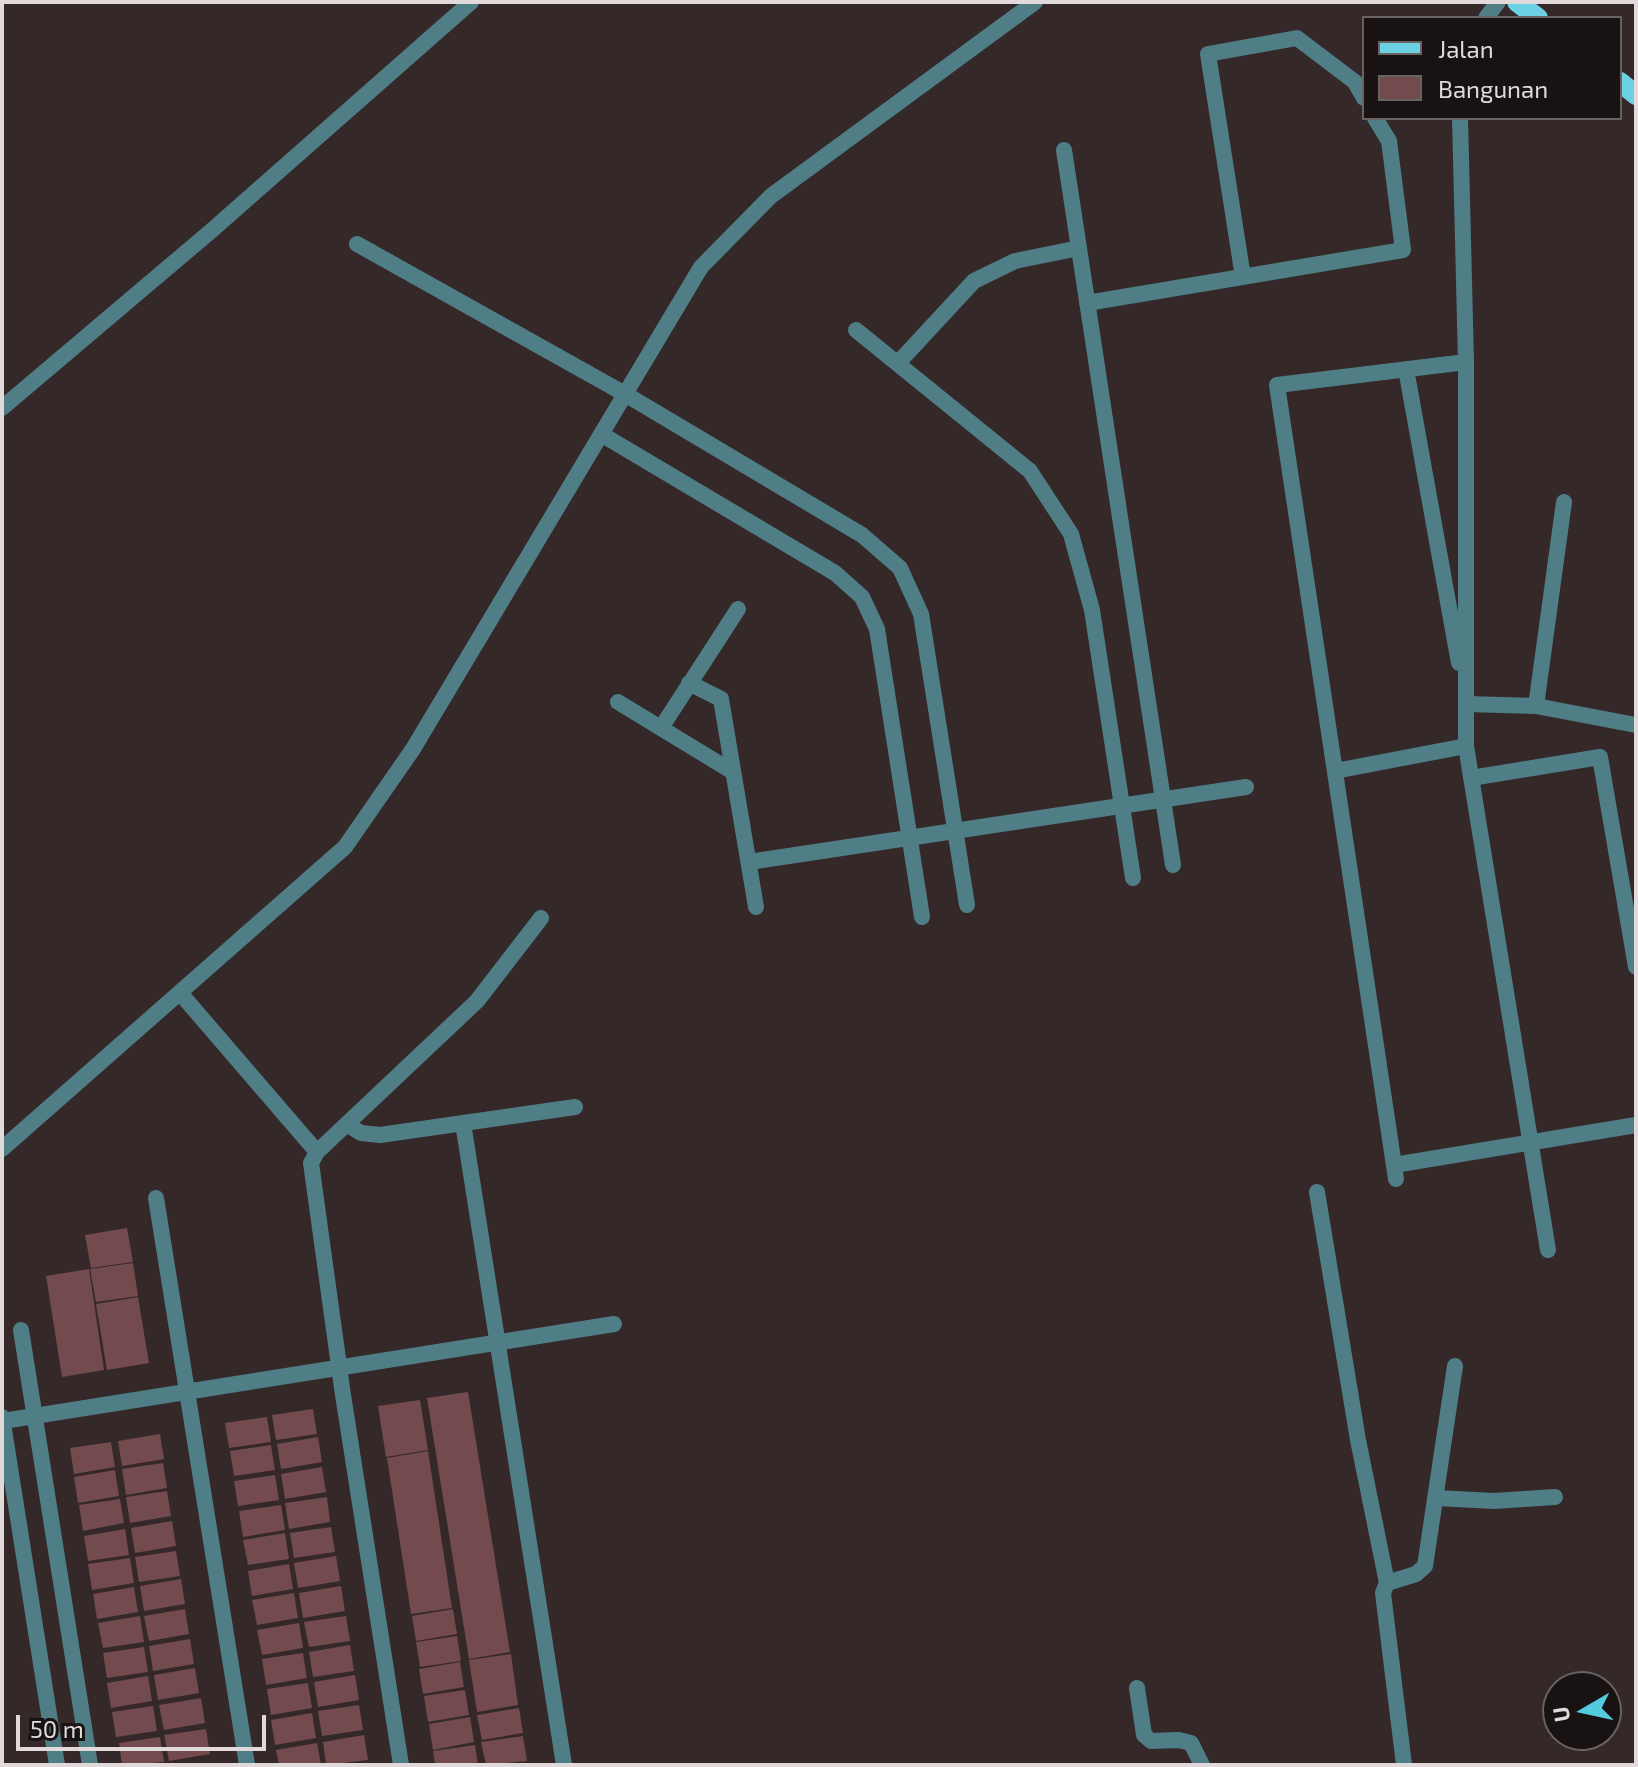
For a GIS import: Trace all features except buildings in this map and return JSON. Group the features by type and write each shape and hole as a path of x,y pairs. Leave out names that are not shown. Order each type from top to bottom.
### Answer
{"main road":[{"path":"1517,2 1535,16"}],"street":[{"path":"2,408 211,231 471,2"},
{"path":"2,1149 345,847 413,749 701,267 771,196 1035,2"},
{"path":"1243,277 1208,54 1297,38 1355,82 1362,94"},
{"path":"1087,303 1403,250 1389,141 1376,120"},
{"path":"1460,120 1466,362 1466,746 1548,1250"},
{"path":"1064,150 1173,865"},
{"path":"357,244 625,394 862,535 900,568 921,614 967,905"},
{"path":"898,363 974,281 1015,261 1079,248"},
{"path":"856,330 1030,471 1071,534 1092,610 1133,878"},
{"path":"1466,362 1277,385 1395,1172 1530,1143 1636,1125"},
{"path":"1406,369 1467,704"},
{"path":"601,434 835,573 862,597 877,629 922,917"},
{"path":"1536,706 1564,502"},
{"path":"661,728 738,609"},
{"path":"689,683 721,699 756,907"},
{"path":"618,702 733,772"},
{"path":"1467,704 1536,706 1636,725"},
{"path":"1335,771 1466,746"},
{"path":"1471,778 1600,757 1636,967"},
{"path":"749,862 1246,787"},
{"path":"401,1765 311,1163 317,1152 477,1001 541,918"},
{"path":"181,994 317,1152"},
{"path":"348,1125 361,1133 380,1135 575,1107"},
{"path":"463,1123 564,1765"},
{"path":"1317,1192 1358,1440 1387,1583 1383,1593 1386,1630 1404,1765"},
{"path":"156,1198 247,1765"},
{"path":"57,1765 2,1419 340,1370 614,1324"},
{"path":"21,1330 32,1416 90,1765"},
{"path":"1387,1583 1416,1574 1425,1566 1455,1366"},
{"path":"1436,1498 1494,1501 1555,1497"},
{"path":"1137,1688 1144,1735 1151,1741 1191,1743 1202,1765"}]}
